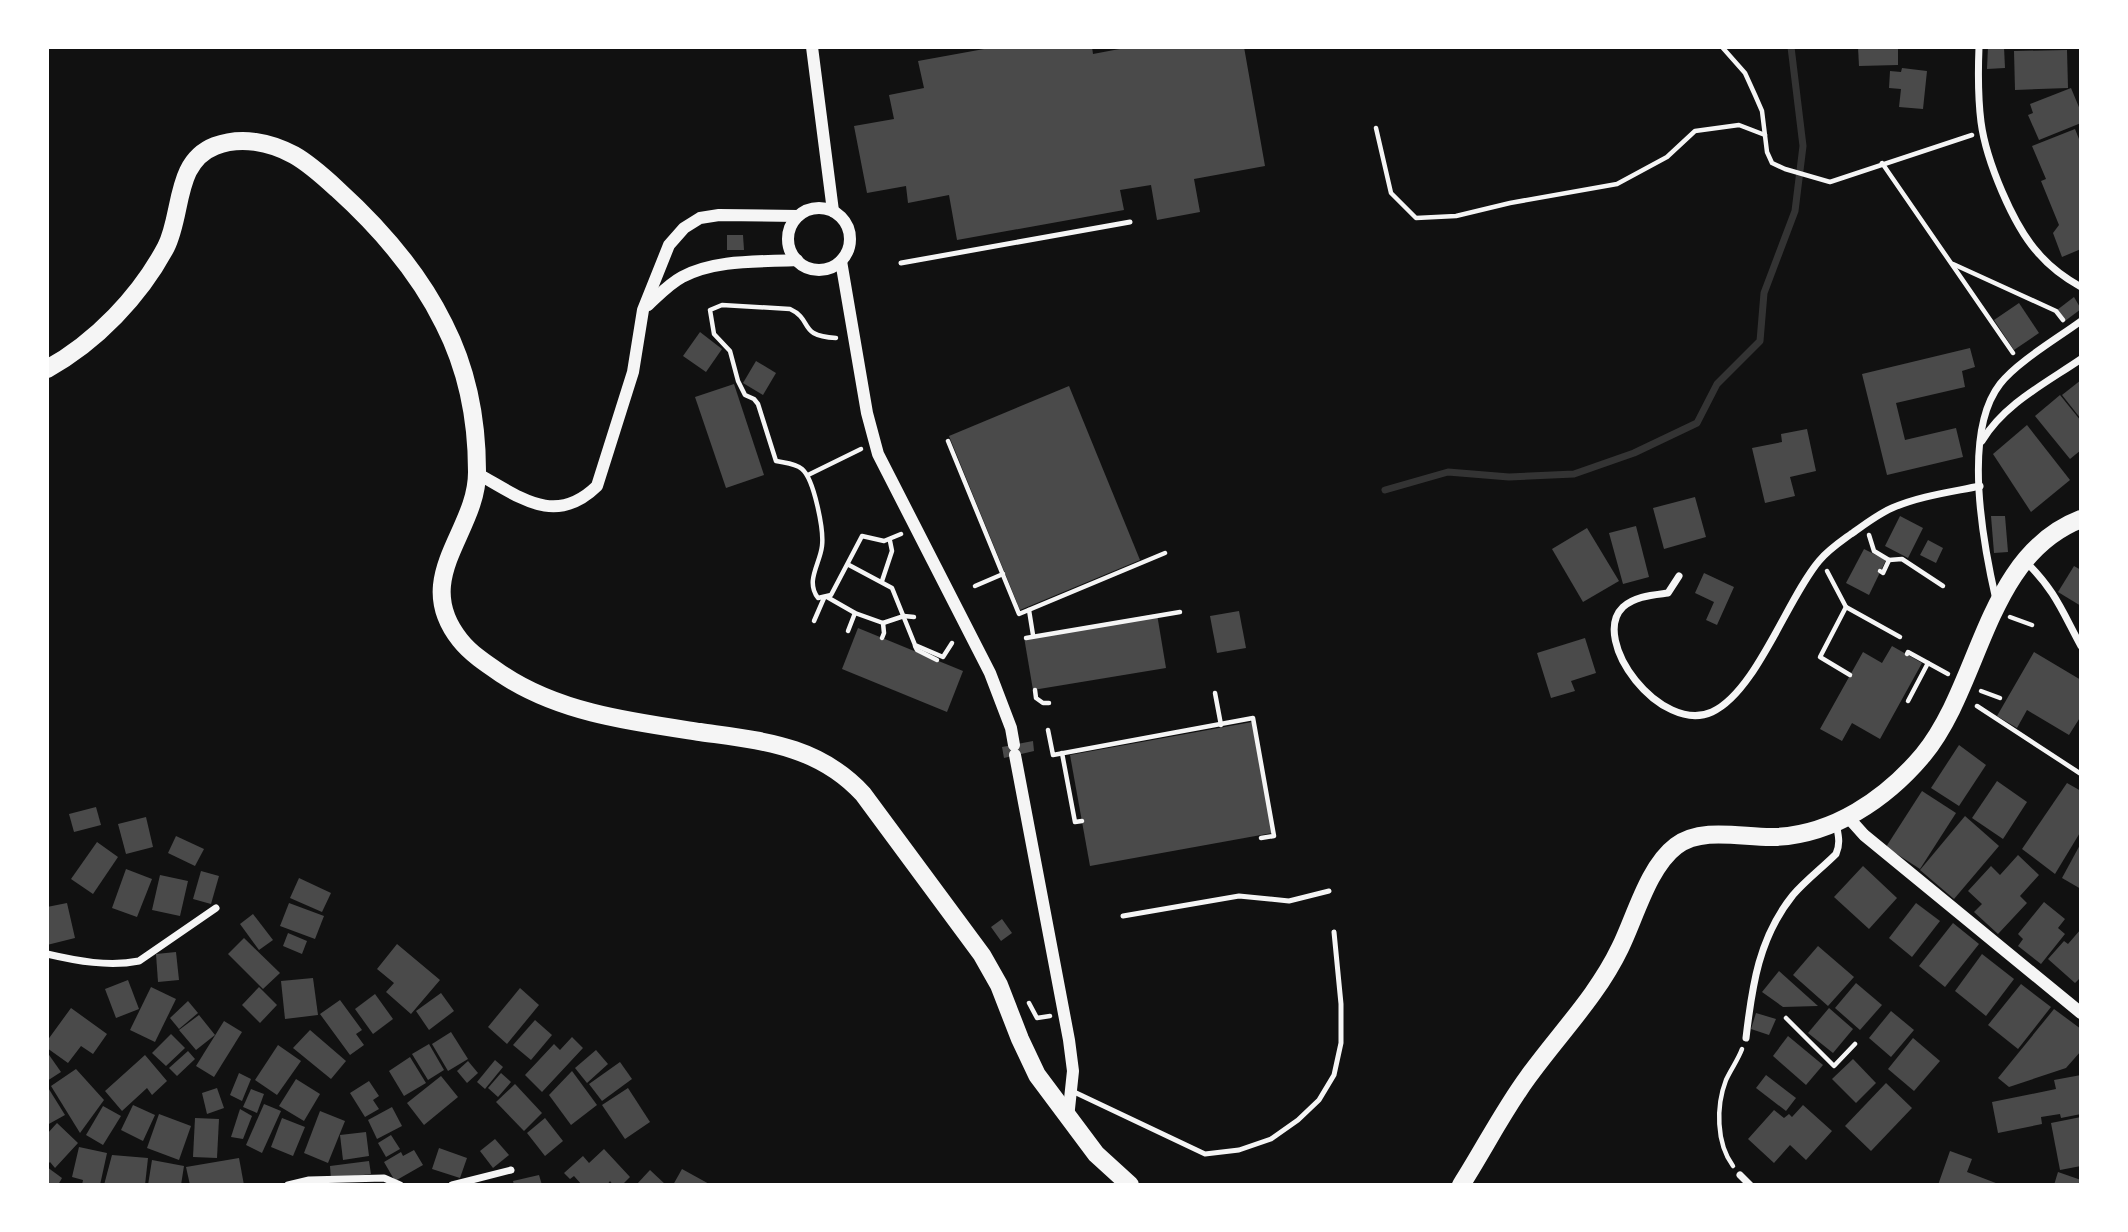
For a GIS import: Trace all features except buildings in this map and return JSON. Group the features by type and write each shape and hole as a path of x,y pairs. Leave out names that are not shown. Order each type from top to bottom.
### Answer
{"main road":[{"path":"47,369 96,336 122,309 146,277 166,246 177,214 184,177 197,156 213,147 234,141 253,141 295,155 320,174 386,237 420,283 444,324 460,363 471,401 478,474 473,499 446,563 442,583 448,620 461,640 496,670 548,699 629,720 750,738 791,748 824,761 847,776 982,955 999,985 1037,1075 1096,1154 1130,1185"},
{"path":"1461,1185 1499,1119 1527,1078 1601,984 1621,948 1654,873 1667,854 1678,844 1694,838 1713,835 1790,836 1812,831 1842,819 1880,798 1908,772 1928,748 1954,706 2003,610 2024,561 2042,541 2081,519"}],"street":[{"path":"798,216 789,233 791,252 797,260 805,266 824,270 841,261 846,253 849,234 846,225 833,211 812,47"},
{"path":"1979,47 1983,131 2007,202 2037,252 2063,276 2081,287"},
{"path":"478,474 529,502 550,508 567,506 584,499 597,486 633,372 643,310 669,245 684,228 700,218 719,215 798,216 815,208 833,211"},
{"path":"643,310 684,275 740,262 797,260"},
{"path":"841,261 867,413 878,454 990,673 1011,728 1069,1040 1072,1091 1068,1119"},
{"path":"2003,610 1981,529 1980,444 1986,409 2001,382 2081,321"},
{"path":"1980,444 1992,425 2009,409 2081,359"},
{"path":"1679,576 1668,593 1638,598 1622,608 1615,624 1616,641 1626,667 1654,702 1674,712 1695,717 1713,712 1728,701 1742,685 1760,661 1789,606 1818,561 1834,545 1891,508 1918,499 1979,486"},
{"path":"2024,561 2049,587 2062,606 2081,646"},
{"path":"1746,1038 1754,977 1768,937 1778,915 1793,895 1836,854 1842,819 2081,1013"},
{"path":"47,954 113,964 139,961 216,908"},
{"path":"452,1185 511,1170"},
{"path":"1740,1175 1749,1185"},
{"path":"288,1185 309,1180 384,1178 400,1185"}],"lane":[{"path":"901,263 1130,222"},
{"path":"1123,916 1239,896 1289,901 1329,891"},
{"path":"1072,1091 1205,1154 1239,1150 1271,1139 1298,1120 1319,1100 1334,1075 1341,1044 1341,1004 1334,932"}],"path":[{"path":"1722,47 1745,73 1762,111 1767,152 1772,163 1791,171 1830,182 1983,131"},
{"path":"1376,128 1391,193 1416,218 1456,216 1510,203 1617,184 1667,158 1695,131 1740,125 1765,135"},
{"path":"1882,163 2010,348"},
{"path":"1952,264 2056,311"},
{"path":"836,338 813,334 798,313 790,309 722,305 710,310 714,334 730,351 738,381 745,395 758,404 776,461 799,466 808,475 822,526 822,546 813,575 813,585 818,598 831,595 862,536 890,541 902,533"},
{"path":"948,441 1019,614 1165,553"},
{"path":"808,475 862,448"},
{"path":"882,580 892,551 890,541"},
{"path":"1874,551 1889,560 1902,559 1943,586"},
{"path":"1880,571 1883,573 1889,560"},
{"path":"849,565 882,580 895,592 915,645 940,660 951,643"},
{"path":"975,586 1003,574"},
{"path":"1830,577 1846,607 1900,637"},
{"path":"825,597 855,613 883,623 904,615 914,617"},
{"path":"814,621 825,597"},
{"path":"1846,607 1820,657 1850,675"},
{"path":"1029,610 1033,635"},
{"path":"2003,610 2032,625"},
{"path":"1026,638 1180,612"},
{"path":"848,631 855,613"},
{"path":"882,638 883,623"},
{"path":"1907,654 1908,652 1950,675"},
{"path":"1908,701 1928,663"},
{"path":"1976,688 2000,698"},
{"path":"1035,690 1037,698 1043,703 1049,703"},
{"path":"1215,693 1221,724"},
{"path":"1977,706 2081,774"},
{"path":"1048,730 1053,755 1253,718 1274,836 1261,838"},
{"path":"1062,753 1075,822 1082,821"},
{"path":"1037,1018 1051,1016"},
{"path":"1786,1018 1834,1066 1856,1044"},
{"path":"1740,1175 1728,1159 1719,1124 1726,1080 1746,1038"}],"waterway":[{"path":"1385,490 1448,472 1509,477 1574,474 1634,453 1697,423 1717,384 1760,341 1764,293 1795,211 1803,146 1791,47"}]}
